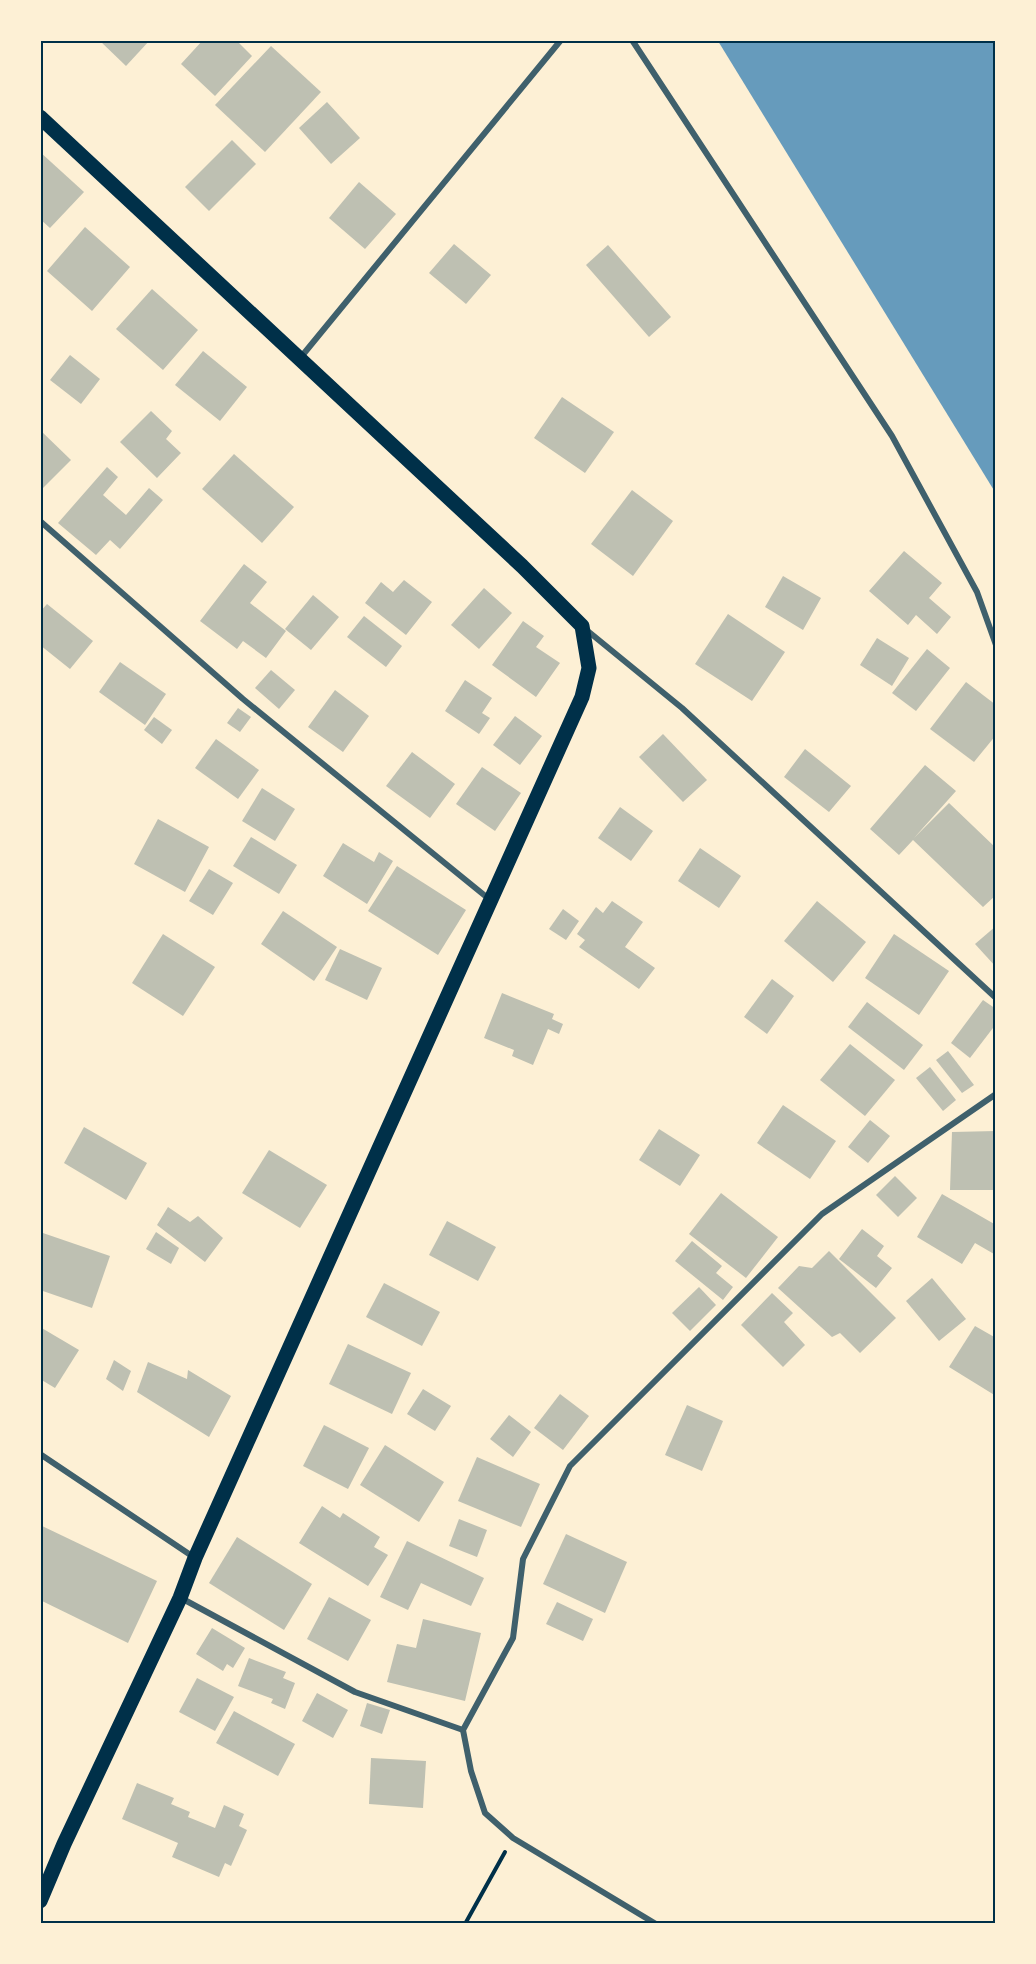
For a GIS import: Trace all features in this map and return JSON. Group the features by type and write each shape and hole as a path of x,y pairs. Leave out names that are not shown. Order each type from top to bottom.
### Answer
{"main road":[{"path":"40,117 300,357 522,566 582,626 589,668 582,697 195,1558 180,1598 63,1844 40,1901"}],"street":[{"path":"300,357 561,40"},
{"path":"632,40 892,436 977,592 996,645"},
{"path":"40,521 243,699 490,899"},
{"path":"582,626 682,708 996,998"},
{"path":"656,1923 513,1838 485,1813 471,1771 463,1730 513,1638 523,1559 570,1467 822,1214 996,1094"},
{"path":"40,1454 195,1558"},
{"path":"180,1598 355,1692 463,1730"}],"path":[{"path":"465,1923 513,1838"}],"water":[{"path":"718,41 995,41 995,492"}],"building":[{"path":"99,40 150,40 126,66"},
{"path":"203,40 236,40 252,56 215,96 181,64"},
{"path":"271,46 321,92 265,152 215,105"},
{"path":"327,102 360,138 331,164 299,128"},
{"path":"232,140 256,164 209,211 185,187"},
{"path":"40,152 84,192 50,228 40,219"},
{"path":"359,182 396,214 365,249 329,218"},
{"path":"85,227 130,267 92,311 47,271"},
{"path":"454,244 491,275 466,304 429,273"},
{"path":"608,245 671,317 649,337 586,265"},
{"path":"152,289 198,330 163,370 116,329"},
{"path":"203,351 247,387 220,421 175,385"},
{"path":"70,355 100,379 81,404 50,380"},
{"path":"562,397 614,432 585,473 534,438"},
{"path":"151,411 172,431 166,439 181,453 157,478 120,442"},
{"path":"40,430 71,460 40,491"},
{"path":"234,454 294,507 262,543 202,489"},
{"path":"107,467 118,477 103,495 126,515 149,488 163,500 120,549 110,540 96,555 58,523"},
{"path":"632,490 673,521 633,576 591,544"},
{"path":"904,551 942,583 929,598 951,617 937,634 916,615 908,625 869,591"},
{"path":"244,564 267,582 250,603 286,631 266,658 243,641 237,649 200,621"},
{"path":"783,576 821,598 803,630 765,607"},
{"path":"404,580 432,602 406,635 365,603 381,582 393,592"},
{"path":"484,588 512,613 479,649 451,625"},
{"path":"313,595 339,617 311,650 285,629"},
{"path":"47,604 93,641 70,669 40,645 40,612"},
{"path":"728,614 785,652 752,701 695,664"},
{"path":"364,616 402,646 386,667 347,637"},
{"path":"523,621 544,636 536,647 560,663 536,697 492,665"},
{"path":"877,638 909,658 892,686 860,665"},
{"path":"927,649 950,668 916,711 892,693"},
{"path":"120,662 166,694 145,725 99,692"},
{"path":"271,670 295,690 279,709 255,688"},
{"path":"465,680 492,698 482,713 490,718 479,734 445,711"},
{"path":"966,682 996,705 996,735 974,762 930,729"},
{"path":"335,690 369,716 343,752 308,727"},
{"path":"238,708 251,717 240,732 227,723"},
{"path":"515,716 542,736 520,765 493,745"},
{"path":"154,717 172,730 162,744 144,730"},
{"path":"663,734 707,780 683,802 639,757"},
{"path":"216,739 259,770 238,799 195,768"},
{"path":"805,749 851,786 829,812 784,777"},
{"path":"412,752 455,784 430,818 386,786"},
{"path":"925,765 956,791 914,838 949,803 996,848 996,895 983,907 913,840 899,855 870,829"},
{"path":"482,767 521,793 495,831 456,804"},
{"path":"262,788 295,809 275,841 242,821"},
{"path":"620,807 653,831 631,861 598,838"},
{"path":"158,819 209,847 185,892 134,864"},
{"path":"251,837 297,865 279,894 233,866"},
{"path":"343,843 374,862 379,852 393,861 367,904 323,876"},
{"path":"700,848 741,876 719,908 678,881"},
{"path":"397,866 466,910 438,955 368,911"},
{"path":"209,869 233,883 213,915 189,901"},
{"path":"612,901 643,922 625,947 655,968 639,989 579,947 585,940 577,934 596,907 603,913"},
{"path":"817,901 866,942 833,982 784,941"},
{"path":"563,909 579,921 566,940 549,929"},
{"path":"283,911 337,947 314,981 261,944"},
{"path":"996,926 996,967 975,944"},
{"path":"163,934 215,967 183,1016 132,983"},
{"path":"894,934 949,971 919,1015 865,978"},
{"path":"340,949 382,968 367,1000 325,980"},
{"path":"772,979 794,996 767,1034 744,1017"},
{"path":"502,993 554,1014 552,1019 563,1024 559,1034 548,1029 533,1065 512,1056 514,1050 484,1038"},
{"path":"983,1000 996,1009 996,1024 970,1058 951,1043"},
{"path":"867,1002 923,1045 904,1070 848,1027"},
{"path":"850,1044 895,1080 865,1116 820,1080"},
{"path":"948,1051 974,1085 962,1093 936,1060"},
{"path":"930,1067 956,1100 943,1111 916,1078"},
{"path":"783,1105 836,1141 810,1179 757,1143"},
{"path":"870,1120 890,1136 868,1163 848,1147"},
{"path":"84,1127 147,1163 126,1200 64,1163"},
{"path":"659,1129 700,1155 680,1186 639,1160"},
{"path":"996,1131 996,1190 950,1190 952,1132"},
{"path":"269,1150 327,1185 300,1228 242,1193"},
{"path":"895,1176 917,1198 898,1217 876,1195"},
{"path":"721,1193 778,1237 746,1278 689,1234"},
{"path":"942,1194 996,1225 994,1254 975,1243 962,1264 917,1237"},
{"path":"168,1207 190,1222 198,1216 223,1238 205,1262 157,1225"},
{"path":"447,1221 496,1247 478,1281 429,1255"},
{"path":"862,1229 884,1246 877,1256 892,1268 876,1288 839,1259"},
{"path":"40,1232 110,1256 92,1308 40,1290"},
{"path":"156,1232 179,1248 171,1264 146,1249"},
{"path":"692,1241 722,1266 716,1273 733,1287 723,1300 675,1261"},
{"path":"829,1251 896,1318 860,1353 840,1333 832,1337 778,1288 799,1266 812,1268"},
{"path":"932,1278 966,1319 939,1341 906,1301"},
{"path":"384,1283 440,1312 422,1346 366,1317"},
{"path":"699,1287 716,1305 690,1331 672,1313"},
{"path":"772,1293 793,1313 784,1322 805,1345 783,1367 741,1325"},
{"path":"975,1326 996,1338 996,1396 949,1367"},
{"path":"40,1327 79,1350 55,1388 40,1379"},
{"path":"348,1344 411,1373 392,1414 329,1384"},
{"path":"114,1360 131,1371 123,1391 106,1379"},
{"path":"148,1362 187,1379 188,1370 231,1396 209,1437 137,1392"},
{"path":"423,1389 451,1406 435,1431 407,1414"},
{"path":"560,1394 589,1416 563,1450 534,1428"},
{"path":"687,1405 723,1421 702,1471 665,1455"},
{"path":"509,1415 531,1432 513,1457 490,1439"},
{"path":"324,1425 369,1448 348,1489 303,1466"},
{"path":"385,1445 444,1482 419,1522 360,1485"},
{"path":"477,1457 540,1484 521,1527 458,1501"},
{"path":"322,1506 340,1518 343,1513 380,1537 374,1547 388,1555 368,1586 299,1543"},
{"path":"459,1519 487,1530 477,1557 449,1546"},
{"path":"40,1525 157,1581 128,1643 40,1600"},
{"path":"566,1534 627,1562 605,1613 543,1584"},
{"path":"237,1537 312,1584 284,1630 209,1583"},
{"path":"407,1541 484,1578 471,1606 421,1583 408,1610 380,1597"},
{"path":"329,1597 371,1620 348,1661 307,1639"},
{"path":"557,1602 593,1619 583,1641 546,1624"},
{"path":"423,1619 481,1633 465,1701 387,1682 397,1644 416,1648"},
{"path":"212,1628 245,1648 233,1668 227,1664 223,1671 196,1654"},
{"path":"249,1658 286,1672 283,1678 295,1683 285,1709 271,1703 273,1699 238,1686"},
{"path":"197,1678 234,1697 215,1731 179,1712"},
{"path":"317,1693 348,1710 333,1738 302,1721"},
{"path":"367,1703 390,1710 382,1734 360,1726"},
{"path":"234,1711 295,1744 278,1776 216,1743"},
{"path":"371,1758 426,1761 423,1808 369,1804"},
{"path":"137,1783 174,1798 171,1804 190,1812 188,1817 215,1828 224,1805 244,1814 239,1826 247,1830 231,1866 225,1863 219,1877 172,1857 178,1843 122,1819"}]}
